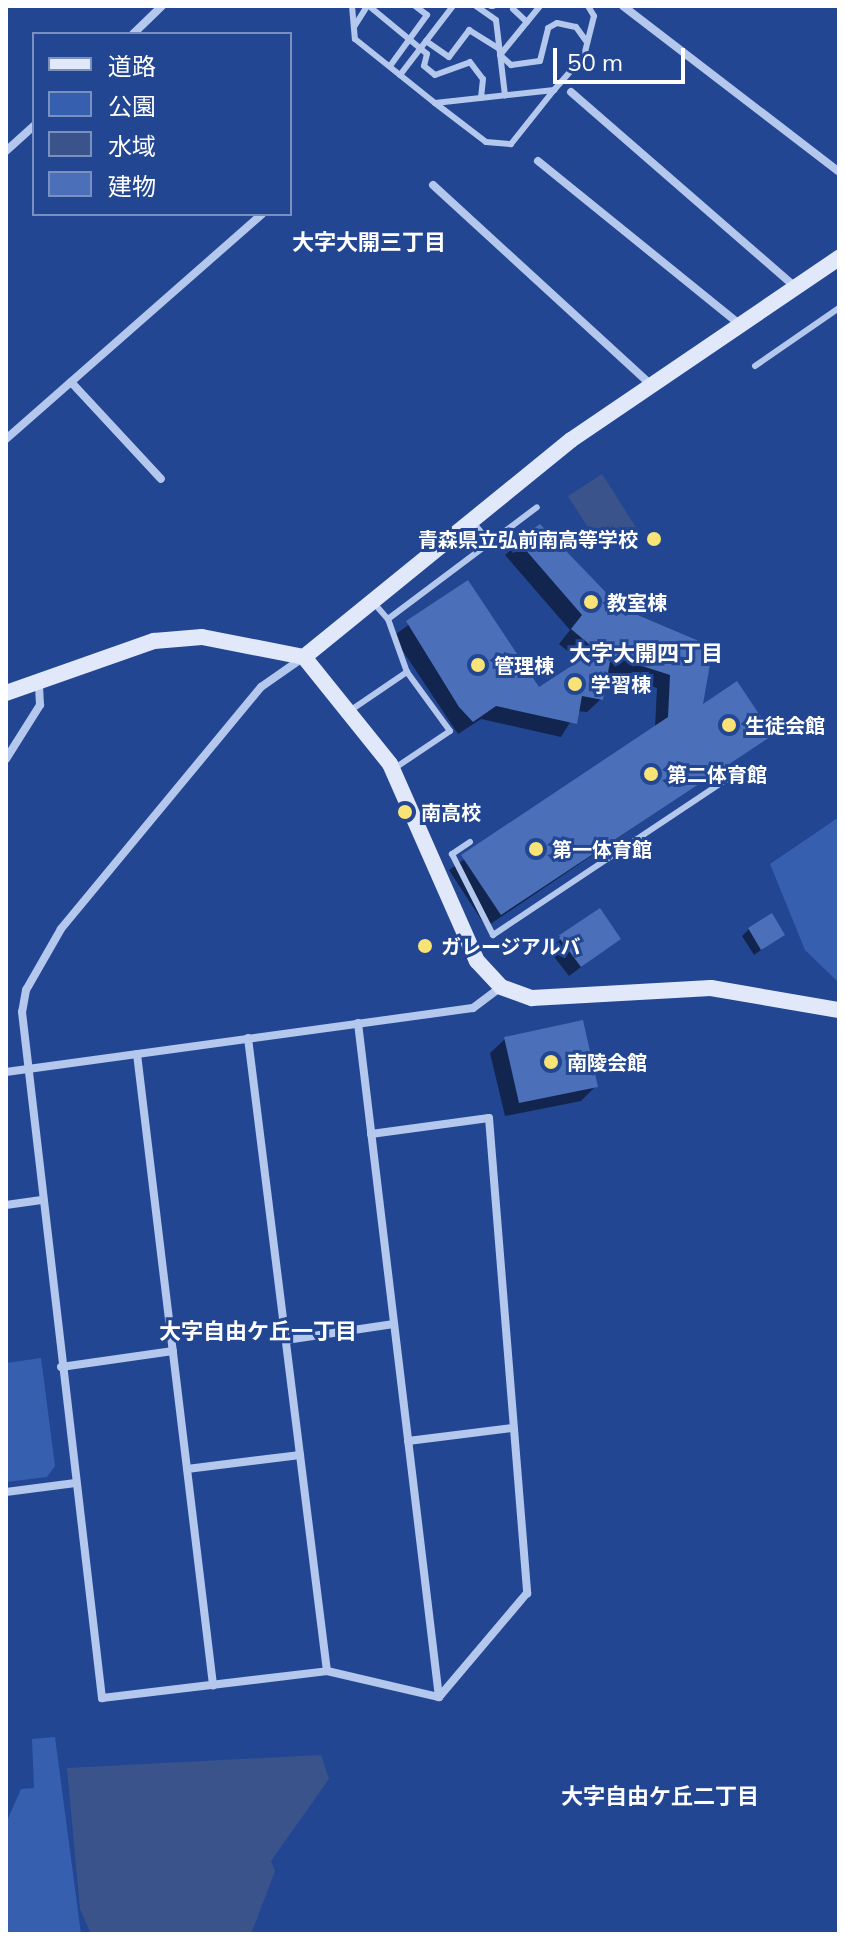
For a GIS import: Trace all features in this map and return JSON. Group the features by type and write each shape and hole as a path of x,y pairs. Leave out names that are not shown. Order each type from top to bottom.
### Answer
{"street":[{"path":"135,32 162,6"},
{"path":"623,6 839,172"},
{"path":"571,92 799,289"},
{"path":"6,151 32,128"},
{"path":"538,161 743,327"},
{"path":"433,185 651,385"},
{"path":"6,439 260,216"},
{"path":"439,1697 327,1671 102,1698 23,1068 26,990 61,929 261,687 304,657 472,521 651,385 743,327 839,258"},
{"path":"71,382 161,479"},
{"path":"6,693 39,687 154,641 202,637 304,657 351,710 392,770 477,961 501,987 532,998 711,988 839,1010"},
{"path":"6,759 40,705 39,687"},
{"path":"6,1072 473,1008 501,987"},
{"path":"358,1023 439,1697"},
{"path":"248,1038 327,1671"},
{"path":"137,1054 213,1685"},
{"path":"371,1134 489,1118 527,1593 439,1697"},
{"path":"6,1205 40,1200"},
{"path":"286,1340 394,1324"},
{"path":"61,1367 173,1351"},
{"path":"408,1441 513,1428"},
{"path":"187,1469 300,1455"},
{"path":"6,1492 75,1483"}],"lane":[{"path":"352,6 355,39 486,142 511,144 587,42 594,16 588,6"},
{"path":"354,27 368,6 421,48 424,66 435,75 470,62 483,79 481,98"},
{"path":"390,66 427,15 415,6"},
{"path":"400,75 453,6"},
{"path":"476,6 496,20 505,95"},
{"path":"499,52 540,6"},
{"path":"513,9 527,22"},
{"path":"426,41 449,57 469,30 511,65 540,61 548,28 557,23 576,27 587,42"},
{"path":"435,103 554,90"},
{"path":"755,366 839,308"},
{"path":"388,619 537,507"},
{"path":"472,521 490,543"},
{"path":"372,601 388,619 407,672 450,731 392,770"},
{"path":"351,710 407,672"},
{"path":"470,842 452,854 493,935 745,767"},
{"path":"452,902 472,894"}],"green space":[{"path":"839,817 839,983 805,950 770,864"},
{"path":"41,1358 55,1466 47,1477 6,1482 6,1363"},
{"path":"55,1737 81,1934 6,1934 6,1823 21,1789 34,1788 32,1739"}],"water":[{"path":"602,474 637,529 603,551 568,496"},
{"path":"321,1755 329,1779 271,1861 275,1871 251,1934 91,1934 80,1909 67,1768"}],"building":[{"path":"540,524 621,608 713,647 703,704 737,681 773,735 501,915 461,855 668,717 670,675 611,656 603,700 582,696 577,724 496,706 473,722 459,707 406,621 468,580 539,687 596,650 571,629 582,615 517,540"},
{"path":"600,908 621,939 581,967 558,936"},
{"path":"772,913 785,935 761,950 748,928"},
{"name":"南陵会館","path":"583,1020 598,1087 519,1103 504,1037"}],"place":[{"name":"青森県立弘前南高等学校","path":"654,539"},
{"name":"教室棟","path":"591,602"},
{"name":"管理棟","path":"478,665"},
{"name":"学習棟","path":"575,684"},
{"name":"生徒会館","path":"729,725"},
{"name":"第二体育館","path":"651,774"},
{"name":"南高校","path":"405,812"},
{"name":"第一体育館","path":"536,849"},
{"name":"ガレージアルバ","path":"425,946"},
{"name":"南陵会館","path":"551,1062"}],"district":[{"name":"大字大開三丁目","path":"369,243"},
{"name":"大字大開四丁目","path":"646,654"},
{"name":"大字自由ケ丘一丁目","path":"258,1332"},
{"name":"大字自由ケ丘二丁目","path":"660,1797"}]}
